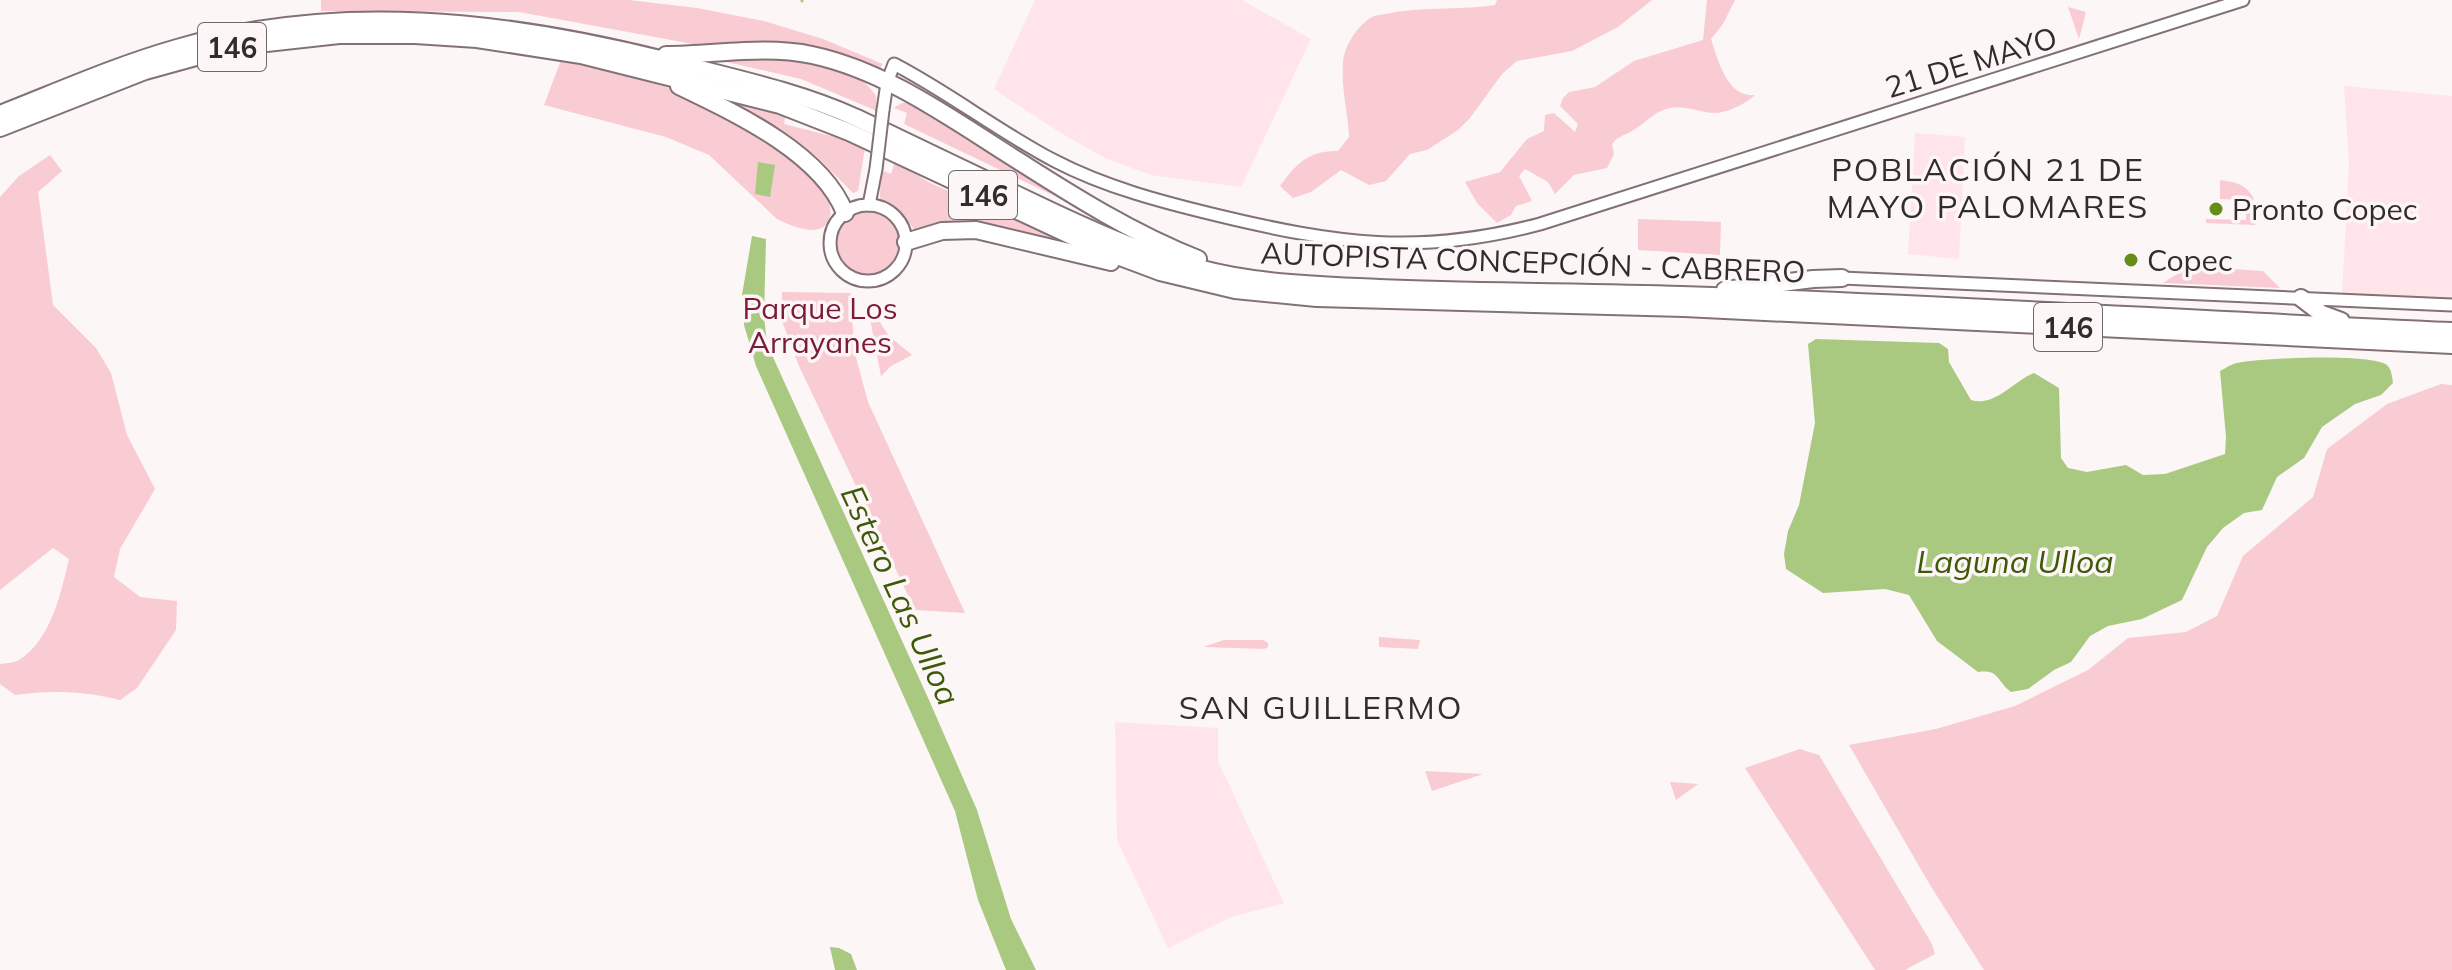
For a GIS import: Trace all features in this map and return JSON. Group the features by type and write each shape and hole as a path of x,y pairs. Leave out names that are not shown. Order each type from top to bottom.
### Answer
{"highway":[{"name":"AUTOPISTA CONCEPCIÓN - CABRERO","path":"0,114 128,64 182,46 249,31 316,23 417,20 470,24 542,33 641,55 819,102 1092,231 1146,253 1218,273 1277,282 1474,292 1682,295 2452,331"},
{"name":"AUTOPISTA CONCEPCIÓN - CABRERO","path":"0,128 164,65 232,47 305,37 384,34 477,39 581,55 723,90 813,117 1095,247 1160,272 1235,290 1295,297 1684,308 2452,345"},
{"path":"641,55 794,52 822,57 926,102 1118,222 1202,260 1277,282"},
{"path":"653,73 775,138 822,176 837,195 845,213"},
{"path":"906,242 942,231 976,230 1160,272"},
{"path":"1682,295 1842,278"},
{"path":"2301,298 2322,314 2361,327"}],"street":[{"name":"21 DE MAYO","path":"887,83 894,64 949,94 1041,154 1092,177 1194,210 1285,231 1351,242 1412,244 1481,238 1540,224 2243,0"},
{"path":"869,205 887,83"},
{"path":"869,205 883,208 894,216 903,228 906,242 902,260 890,274 871,281 853,277 841,269 831,249 833,229 845,213 869,205"},
{"path":"1842,278 2452,305"}],"shaded area":[{"path":"1035,0 1242,0 1311,39 1241,187 1151,175 1105,158 994,89"},
{"path":"2344,86 2452,96 2452,298 2342,296 2349,162"},
{"path":"1915,133 1965,137 1959,259 1908,254"},
{"path":"1115,722 1218,728 1218,761 1284,903 1231,917 1168,948 1117,840"}],"green space":[{"path":"321,0 629,0 697,8 764,21 823,39 883,64 879,70 870,68 807,44 704,46 519,12 321,11"},
{"path":"1497,0 1652,0 1618,27 1572,51 1517,61 1502,74 1458,130 1427,150 1410,154 1386,181 1369,185 1341,170 1311,192 1293,198 1280,186 1304,160 1319,153 1338,151 1349,137 1343,63 1352,37 1366,21 1377,15 1408,10 1495,5"},
{"path":"1707,0 1735,0 1711,39 1731,84 1745,94 1755,95 1720,113 1676,107 1659,112 1614,141 1614,154 1607,168 1574,175 1555,194 1548,182 1525,169 1519,176 1532,201 1516,206 1511,215 1497,223 1477,203 1465,182 1500,172 1527,139 1544,131 1545,115 1554,113 1575,132 1578,124 1560,106 1569,92 1595,87 1634,61 1703,40"},
{"path":"2068,7 2086,12 2079,39"},
{"path":"780,58 834,66 857,77 876,96 877,111 801,79 722,61"},
{"path":"561,60 667,87 732,121 815,178 828,198 830,216 827,224 807,230 777,219 709,155 666,137 544,105"},
{"path":"724,99 786,113 784,124 851,141 865,148 858,191 853,193 816,156"},
{"path":"913,102 991,154 1113,224 904,124 907,113 894,108"},
{"path":"50,155 62,171 38,192 53,305 96,348 111,373 127,435 155,489 120,549 114,577 140,597 177,601 176,630 137,688 120,700 68,692 15,695 0,684 0,664 19,660 39,641 47,628 69,559 53,548 0,590 0,197 19,176"},
{"path":"895,161 928,182 1066,242 1018,232 916,232 905,217 880,198 881,170 891,174"},
{"path":"2220,180 2248,190 2254,199 2255,225 2206,223 2206,219 2246,220 2246,200 2220,199"},
{"path":"862,211 874,211 891,220 898,231 898,255 891,266 874,275 862,275 850,270 841,261 836,249 836,237 841,225 850,216"},
{"path":"1638,219 1721,222 1720,255 1638,250"},
{"path":"2189,266 2263,271 2280,288 2163,283"},
{"name":"Parque Los Arrayanes","path":"782,292 851,293 854,350 868,402 965,613 915,610 799,366 782,321"},
{"path":"867,303 889,336 912,355 891,366 881,376"},
{"path":"2441,384 2452,385 2452,970 1984,970 1930,885 1849,745 1936,729 2015,706 2088,670 2128,638 2186,632 2217,616 2243,556 2313,497 2327,449 2387,404"},
{"path":"1379,637 1420,640 1418,649 1379,647"},
{"path":"1224,640 1263,640 1268,647 1203,647"},
{"path":"1800,749 1819,755 1932,944 1935,954 1905,970 1875,970 1745,768"},
{"path":"1425,771 1483,774 1432,791"},
{"path":"1670,782 1698,784 1676,800"}],"water":[{"path":"758,162 775,165 770,197 755,194"},
{"path":"752,236 766,239 764,316 767,344 977,810 1011,919 1036,970 1006,970 978,900 955,811 756,366 744,325 742,295"},
{"name":"Laguna Ulloa","path":"1816,339 1939,343 1948,349 1949,362 1971,400 1996,397 2034,373 2059,388 2061,458 2068,468 2087,472 2126,465 2143,475 2165,474 2225,454 2220,371 2235,364 2290,358 2377,361 2387,365 2393,383 2381,395 2355,404 2322,427 2304,458 2277,477 2262,510 2244,513 2223,528 2207,547 2182,600 2142,619 2108,626 2090,636 2071,662 2028,689 2011,692 1994,674 1978,672 1937,641 1909,595 1885,589 1823,593 1786,569 1784,554 1788,531 1799,505 1815,423 1808,344"},
{"path":"830,947 851,954 857,970 835,970"}],"place":[{"name":"Pronto Copec","path":"2216,209"},
{"name":"Copec","path":"2131,260"}],"district":[{"name":"POBLACIÓN 21 DE MAYO PALOMARES","path":"1988,188"},
{"name":"SAN GUILLERMO","path":"1321,707"}],"water label":[{"name":"Estero Las Ulloa","path":"901,595"}]}
